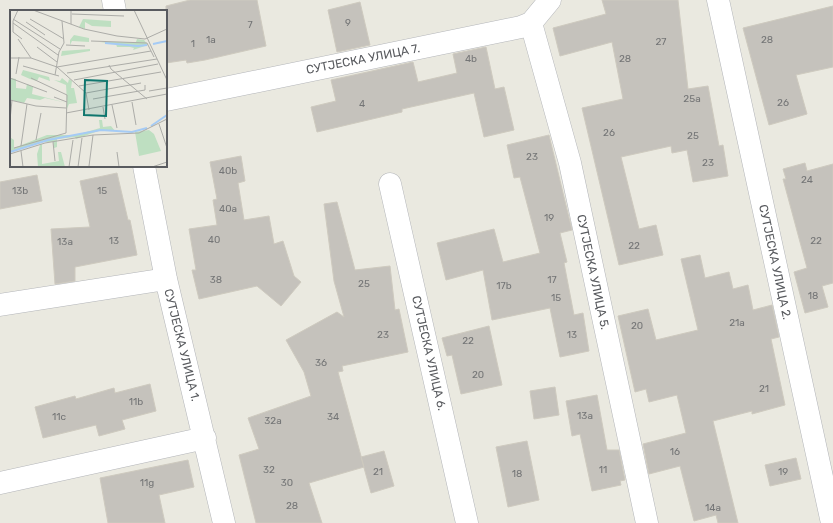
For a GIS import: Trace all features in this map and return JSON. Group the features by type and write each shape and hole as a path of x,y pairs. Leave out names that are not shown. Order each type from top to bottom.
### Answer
{"street":[{"path":"112,0 115,10"},
{"path":"531,23 550,0"},
{"name":"СУТЈЕСКА УЛИЦА 2.","path":"718,0 832,523"},
{"name":"СУТЈЕСКА УЛИЦА 7.","path":"167,100 507,30 531,23"},
{"name":"СУТЈЕСКА УЛИЦА 5.","path":"531,23 570,163 647,523"},
{"name":"СУТЈЕСКА УЛИЦА 1.","path":"144,167 166,279 224,523"},
{"name":"СУТЈЕСКА УЛИЦА 6.","path":"390,184 467,523"},
{"path":"0,305 166,279"},
{"path":"0,483 205,438"}],"building":[{"path":"190,0 257,0 266,46 205,60 187,63 186,60 167,63 166,6"},
{"path":"602,0 678,0 688,89 708,86 719,146 723,145 728,176 693,182 687,150 672,153 671,146 621,157 639,229 656,225 663,255 619,265 582,108 623,99 612,42 560,56 553,28 606,14"},
{"path":"360,2 370,45 337,52 328,10"},
{"path":"833,6 833,67 796,75 807,114 769,125 743,28"},
{"path":"486,47 495,89 504,87 514,130 484,137 474,93 402,109 402,112 317,132 311,107 336,101 331,80 413,62 418,82 457,73 453,54"},
{"path":"549,135 572,230 560,233 567,262 564,263 574,315 583,313 589,351 560,357 550,308 492,320 483,270 446,280 437,243 494,229 503,262 540,253 520,177 514,178 507,145"},
{"path":"241,156 245,181 238,183 244,220 269,216 274,244 283,241 294,276 301,282 281,306 257,286 199,299 192,270 196,270 189,229 217,225 213,200 217,199 210,162"},
{"path":"805,163 807,171 833,164 833,283 822,286 828,307 805,313 794,272 807,268 783,179 786,179 783,169"},
{"path":"117,173 128,220 130,220 137,255 75,267 75,281 55,284 51,229 90,227 80,181"},
{"path":"37,175 42,201 0,209 0,182"},
{"path":"337,202 355,270 390,266 395,310 399,309 408,352 342,366 343,371 338,372 364,467 309,483 322,523 256,523 239,455 259,449 248,418 311,396 304,372 286,340 337,312 344,317 334,281 324,204"},
{"path":"700,255 705,278 729,272 733,289 748,285 753,310 772,305 779,337 771,339 785,405 752,414 752,411 713,421 738,523 718,523 716,515 694,521 680,466 649,474 643,444 686,433 677,395 649,402 646,389 635,392 618,316 648,309 656,340 698,330 681,259"},
{"path":"489,326 502,385 461,394 452,355 447,356 442,338"},
{"path":"150,384 156,411 122,420 125,429 99,436 96,425 43,438 35,407 75,396 76,399 114,388 115,393"},
{"path":"555,387 559,415 534,419 530,391"},
{"path":"597,395 607,450 619,450 625,480 620,481 621,485 592,491 580,434 572,436 566,401"},
{"path":"527,441 539,500 508,507 496,447"},
{"path":"384,451 394,486 371,493 361,457"},
{"path":"796,458 801,479 770,486 765,465"},
{"path":"188,460 194,487 159,495 165,523 108,523 100,478"}]}
